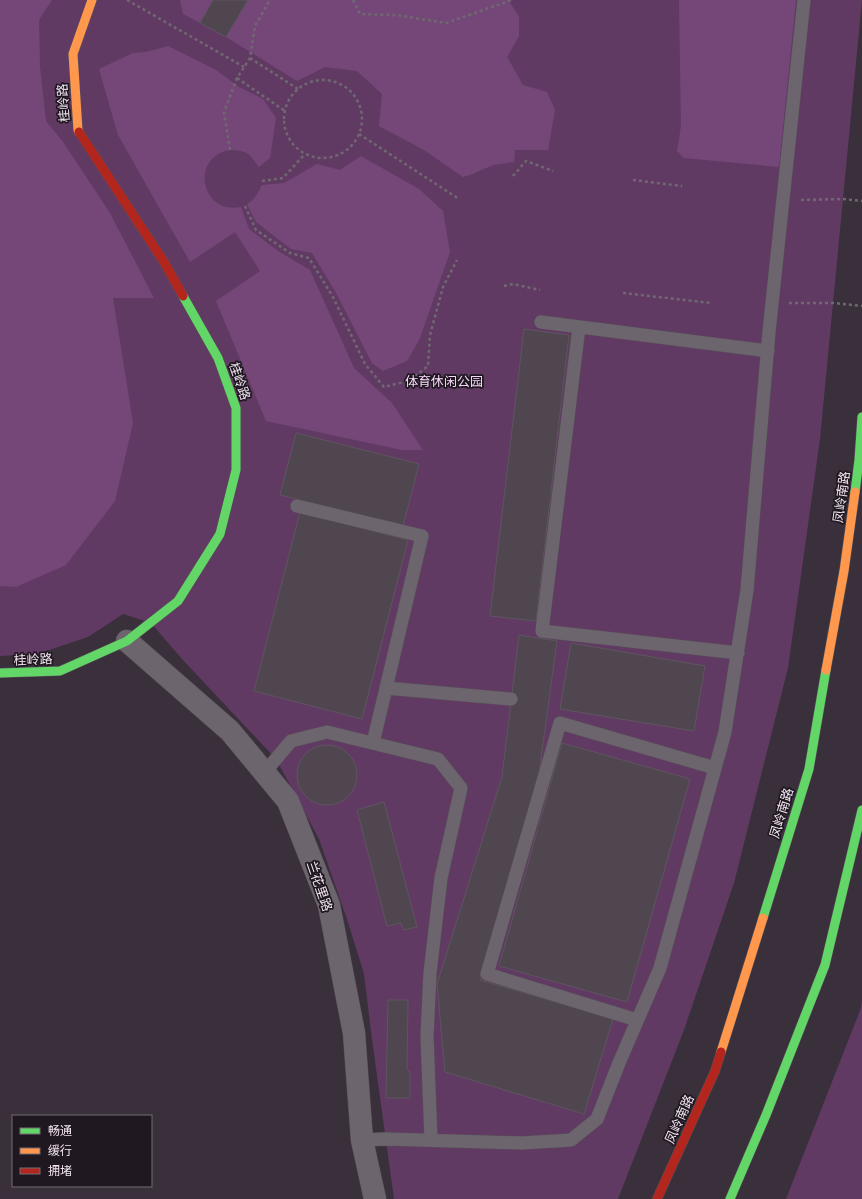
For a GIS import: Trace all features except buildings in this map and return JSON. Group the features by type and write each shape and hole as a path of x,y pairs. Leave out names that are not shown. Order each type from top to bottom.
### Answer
{"main road":[{"name":"桂岭路","path":"0,674 60,671 127,641 178,601 220,534 236,470 236,408 218,358 168,269 78,130 73,54 92,0"},
{"name":"凤岭南路","path":"657,1199 715,1071 809,769 844,571 859,460 862,417"},
{"path":"730,1199 766,1115 824,965 862,810"}],"street":[{"name":"兰花里路","path":"127,641 230,731 288,801 329,905 354,1033 362,1140 375,1199"}],"lane":[{"path":"362,1140 386,1139 522,1143 571,1140 597,1119 637,1020 660,968 725,732 738,653 747,590 768,351 804,0"},
{"path":"541,322 768,351"},
{"path":"579,327 542,631 738,653"},
{"path":"297,506 422,536 373,743"},
{"path":"386,688 511,699"},
{"path":"637,1020 487,974 560,723 715,768"},
{"path":"265,772 291,741 327,732 438,759 461,788 441,878 430,973 427,1036 431,1140"}],"path":[{"path":"127,0 244,67"},
{"path":"230,150 224,112 237,78 250,58 255,26 270,0"},
{"path":"353,0 360,14 396,15 446,23 512,0"},
{"path":"250,58 298,89"},
{"path":"237,78 285,111"},
{"path":"322,80 334,82 346,88 355,97 360,109 361,122 358,134 352,145 342,153 329,158 317,158 305,154 294,146 287,136 284,123 285,111 289,99 298,89 309,83 322,80"},
{"path":"358,134 459,199"},
{"path":"262,181 283,178 305,154"},
{"path":"513,176 526,161 553,171"},
{"path":"633,180 682,186"},
{"path":"796,200 843,199 862,201"},
{"path":"245,206 256,230 290,253 309,258 333,297 365,364 384,387 408,381 428,366 430,335 442,287 457,260"},
{"path":"504,286 513,284 540,290"},
{"path":"623,292 711,303"},
{"path":"786,303 834,302 862,306"}],"green space":[{"name":"体育休闲公园","path":"0,0 862,0 820,439 788,668 734,883 684,1030 618,1199 394,1199 364,974 347,919 319,839 276,759 182,659 151,623 123,614 88,637 37,654 0,656"},
{"path":"862,1000 862,1199 786,1199 861,1008"}],"shaded area":[{"path":"0,0 52,0 39,20 40,67 46,121 63,142 110,213 154,298 113,298 133,423 115,501 66,565 16,587 0,586"},
{"path":"180,0 213,0 200,23 183,14"},
{"path":"248,0 508,0 519,16 519,36 507,57 523,85 547,92 555,110 548,150 515,150 514,162 493,165 463,177 424,150 379,126 382,94 357,71 325,67 297,81 226,37"},
{"path":"679,0 796,0 779,167 684,158 677,151 681,126"},
{"path":"168,46 216,70 239,87 263,99 276,118 270,158 259,167 247,153 242,151 225,151 214,157 207,166 205,176 206,186 210,196 218,203 228,207 241,207 249,229 278,251 310,270 354,368 392,403 423,450 402,450 266,421 216,301 260,271 235,232 190,262 118,135 99,69 133,53 146,52"},
{"path":"361,156 419,189 443,211 450,252 420,338 407,361 383,371 372,363 335,291 312,253 291,249 256,222 247,204 258,193 262,185 284,183 317,164 340,170"}],"traffic: fast":[{"path":"0,673 60,671 127,641 178,601 220,534 236,470 236,408 218,358 183,296"},
{"path":"855,492 862,417"},
{"path":"763,918 809,769 826,670"},
{"path":"730,1199 766,1115 825,965 862,810"}],"traffic: slow":[{"path":"79,132 73,54 92,0"},
{"path":"826,670 844,571 855,492"},
{"path":"721,1052 763,918"}],"traffic: jam":[{"path":"79,132 164,262 183,296"},
{"path":"657,1199 715,1071 721,1052"}]}
